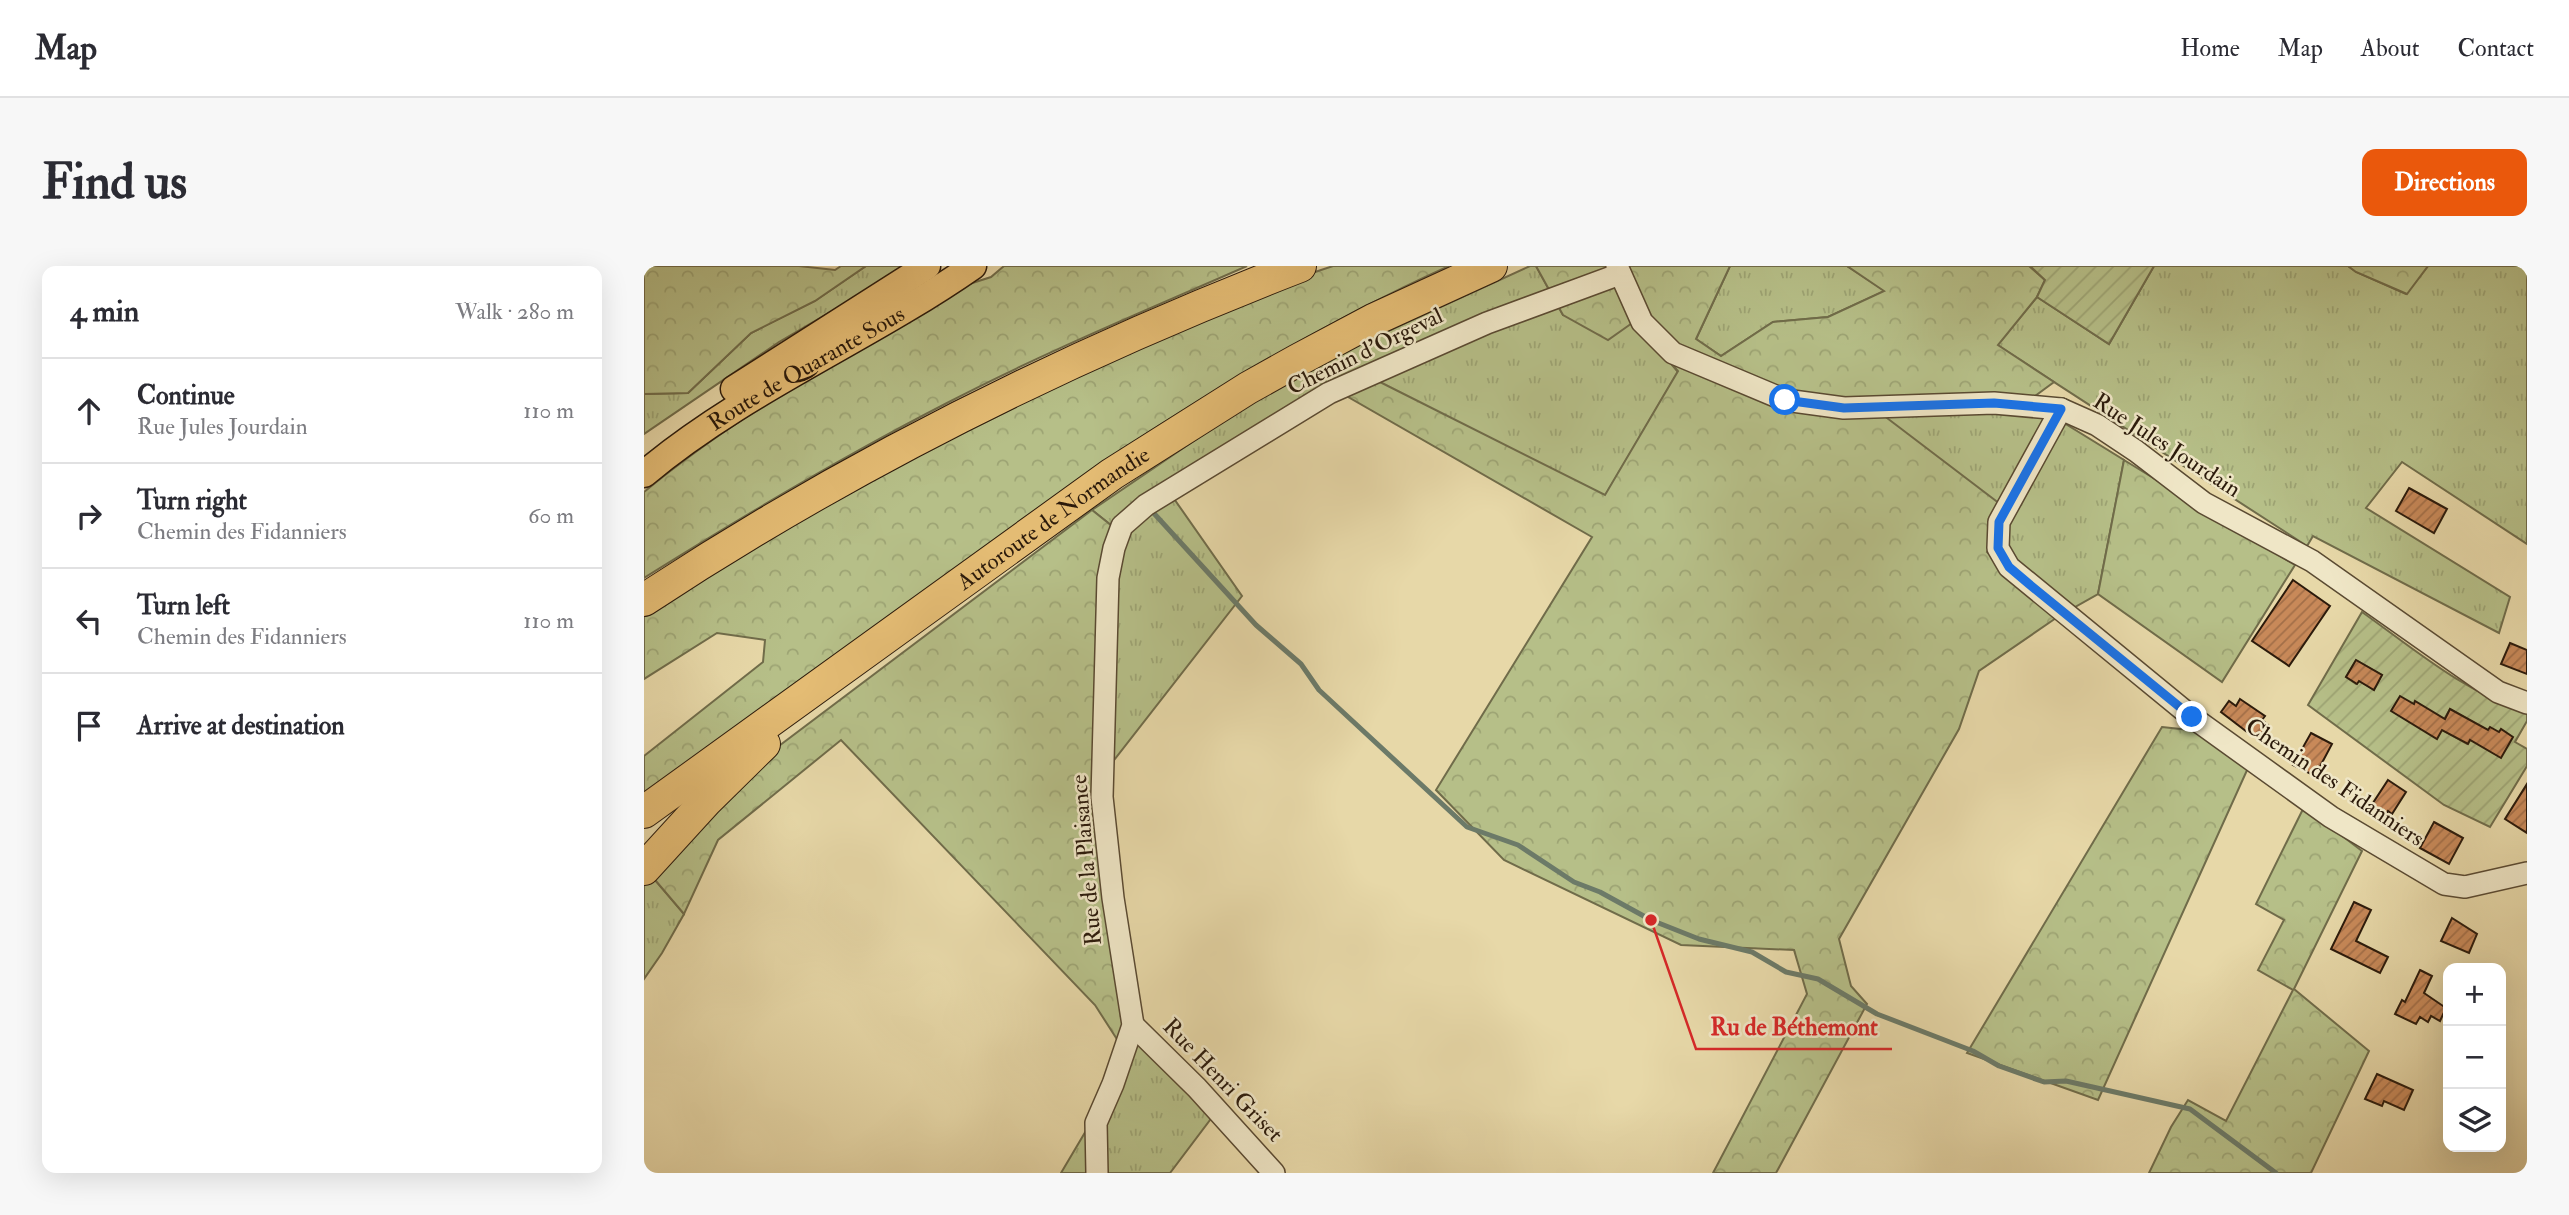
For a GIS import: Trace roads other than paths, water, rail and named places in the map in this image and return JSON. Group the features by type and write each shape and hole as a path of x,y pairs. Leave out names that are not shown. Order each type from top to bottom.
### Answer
{"highway":[{"path":"644,600 716,552 787,510 862,467 983,404 1192,308 1300,266"},
{"name":"Autoroute de Normandie","path":"644,813 721,755 832,679 1039,525 1183,428 1298,360 1373,320 1491,266"},
{"path":"644,869 707,800 832,679"}],"main road":[{"name":"Route de Quarante Sous","path":"644,450 927,266"},
{"name":"Route de Quarante Sous","path":"644,474 745,402 973,266"}],"street":[{"name":"Rue Jules Jourdain","path":"1619,270 1642,322 1673,353 1785,400 1844,408 1994,403 2061,409 2097,425 2204,503 2312,561 2498,692 2527,703"},
{"name":"Chemin d'Orgeval","path":"1146,505 1329,393 1487,323 1619,270"},
{"name":"Chemin des Fidanniers","path":"2061,409 1999,522 1998,548 2009,567 2192,717 2331,817 2444,884 2465,887 2527,873"},
{"name":"Rue de la Plaisance","path":"1097,1173 1096,1123 1113,1084 1133,1025 1113,898 1102,797 1108,592 1114,548 1122,526 1146,505"},
{"name":"Rue Henri Griset","path":"1133,1025 1197,1088 1274,1173"}],"waterway":[{"path":"1150,509 1256,625 1301,664 1319,690 1467,827 1518,845 1574,882 1600,892 1651,920 1699,939 1752,952 1786,972 1818,979 1877,1014 1973,1051 1999,1066 2044,1082 2066,1081 2190,1109 2276,1173"}],"place":[{"name":"Ru de Béthemont","path":"1651,920"}]}
